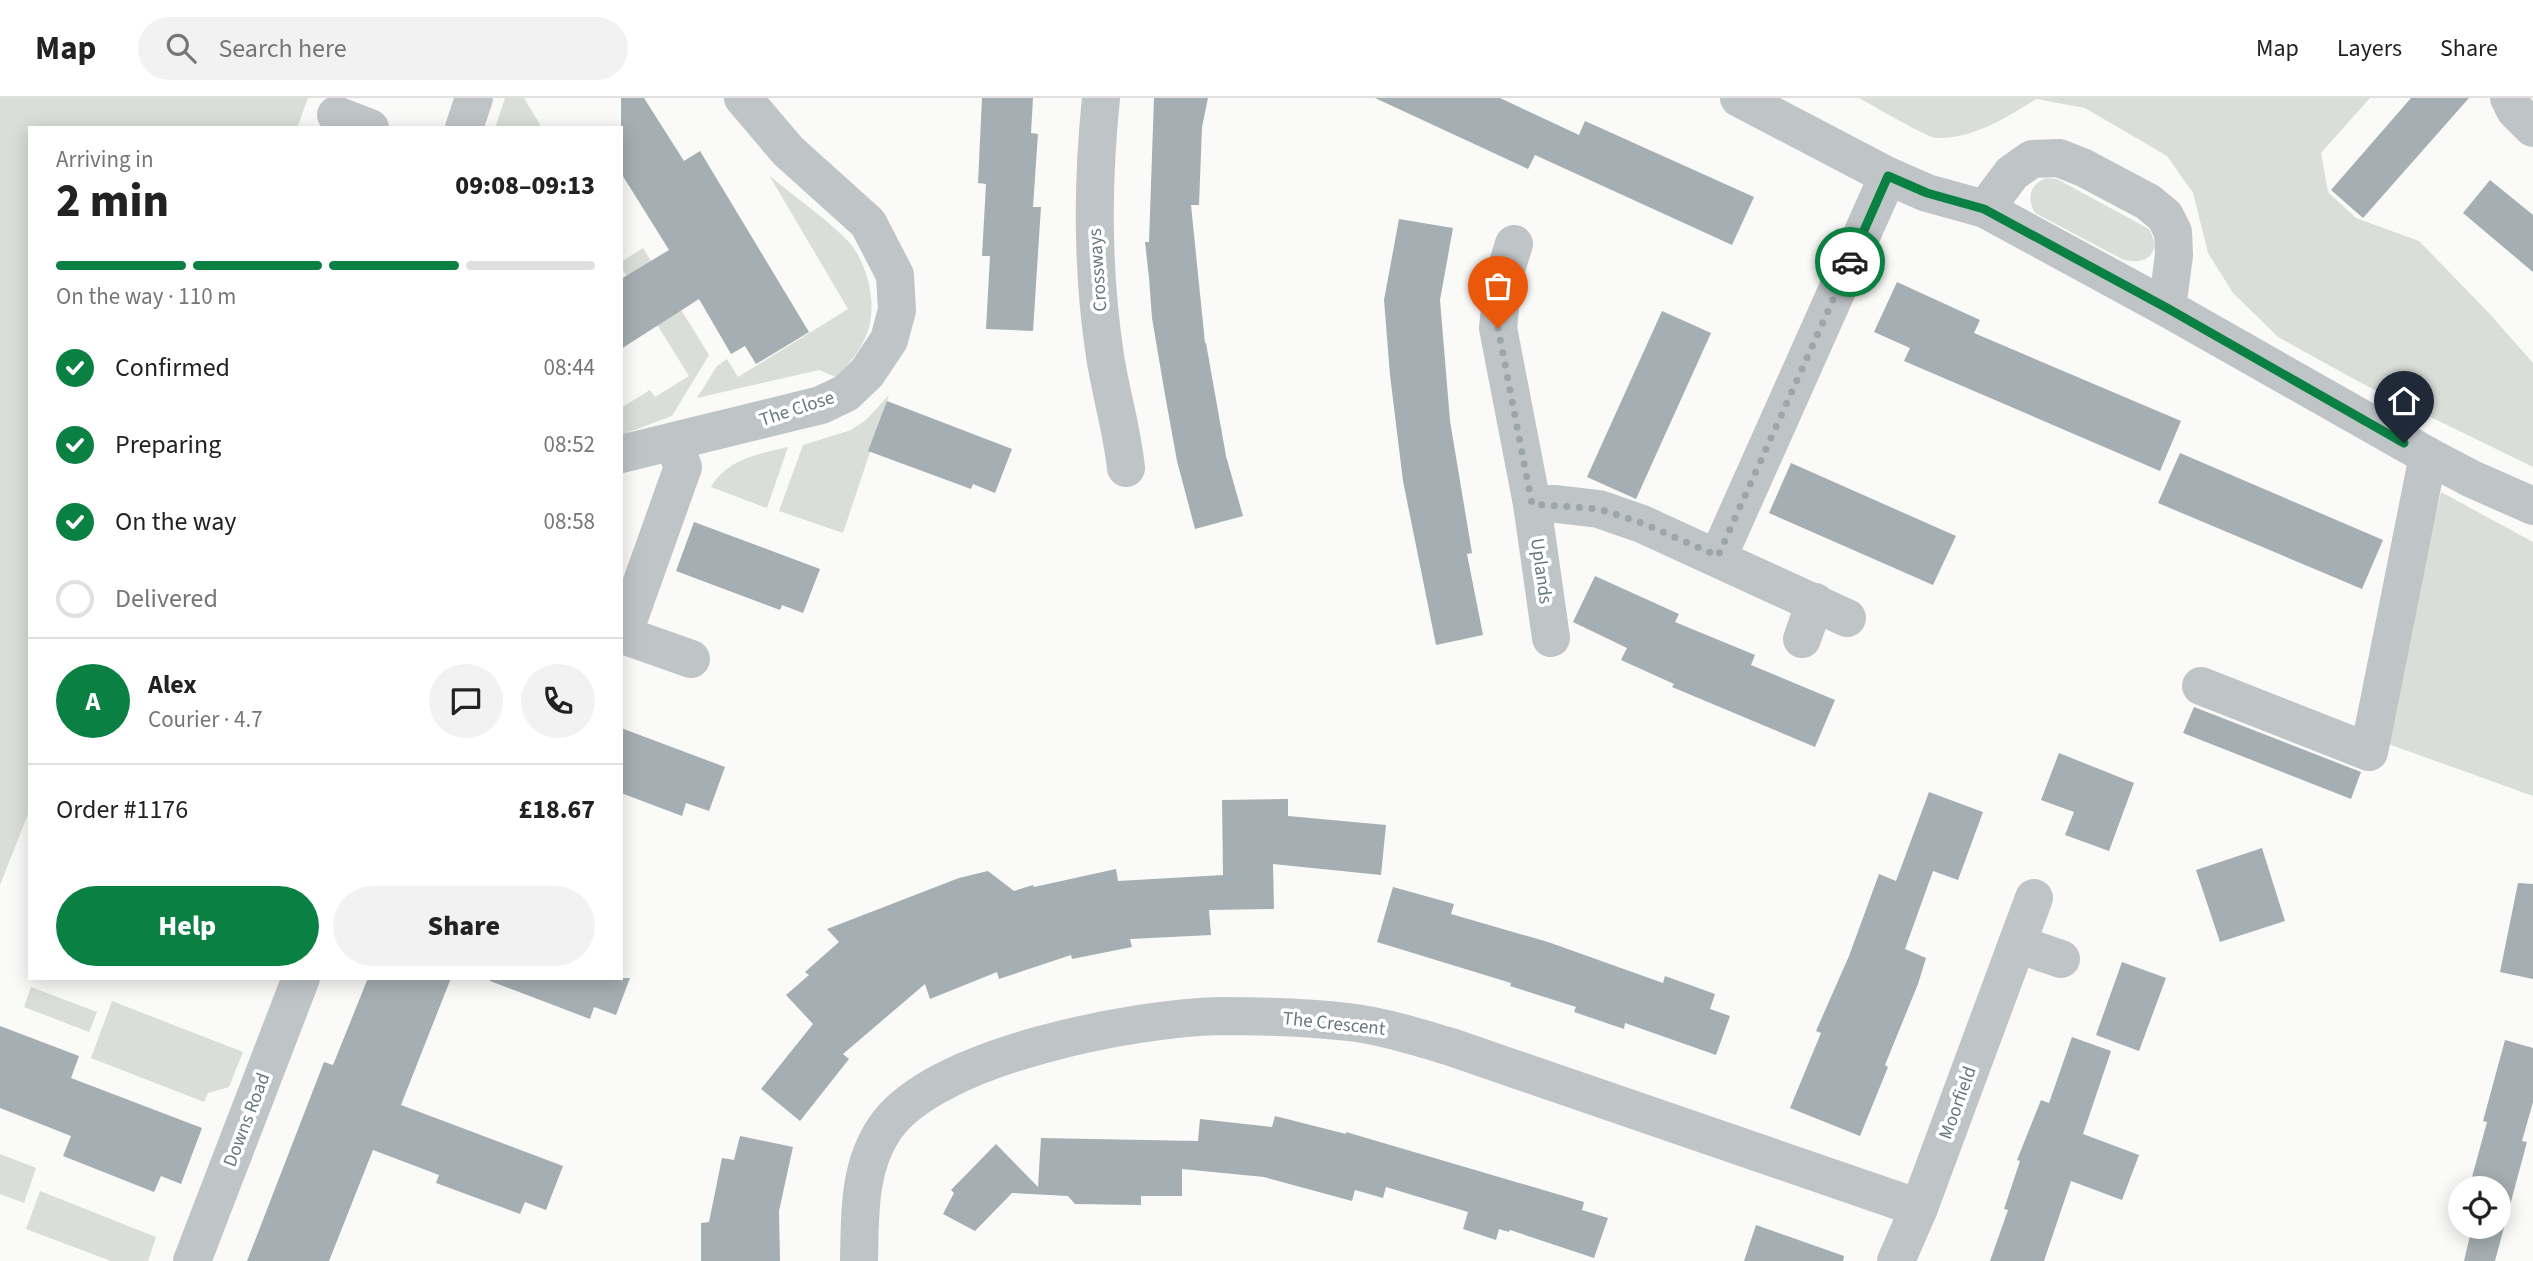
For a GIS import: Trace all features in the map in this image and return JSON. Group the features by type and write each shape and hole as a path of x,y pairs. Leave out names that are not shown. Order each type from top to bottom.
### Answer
{"street":[{"path":"465,126 474,98"},
{"name":"The Close","path":"623,454 807,410 846,393 867,373 889,340 897,310 895,275 867,223 788,151 743,98"},
{"name":"Crossways","path":"1101,98 1094,158 1093,241 1116,450"},
{"path":"1739,98 1888,176 1927,193 1984,209 2167,308 2428,456 2533,506"},
{"path":"2510,98 2515,110 2533,128"},
{"path":"1984,209 2012,173 2032,159 2059,158 2084,168 2148,202 2165,216 2173,232 2174,255 2167,308"},
{"path":"1718,556 1888,176"},
{"name":"Uplands","path":"1514,269 1498,328 1532,504 1551,638"},
{"path":"673,442 683,467 623,635 691,659"},
{"path":"2201,686 2370,752 2428,456"},
{"path":"1532,504 1599,509 1642,523 1831,610 1802,639"},
{"name":"Moorfield","path":"1896,1261 1919,1208 2034,898"},
{"path":"2017,944 2061,959"},
{"name":"Downs Road","path":"192,1261 300,980"},
{"name":"The Crescent","path":"859,1261 862,1187 871,1152 886,1126 916,1097 942,1081 1002,1056 1068,1038 1218,1016 1350,1022 1395,1030 1919,1208"}],"shaded area":[{"path":"0,98 308,98 298,126 28,126 28,814 0,885"},
{"path":"505,98 524,98 541,126 496,126"},
{"path":"1859,98 2370,98 2321,153 2328,192 2356,218 2419,241 2533,363 2533,467 2365,385 2278,337 2233,293 2208,253 2193,193 2167,156 2085,108 2036,99 1976,131 1936,138"},
{"path":"769,175 830,224 855,251 870,288 869,327 856,354 836,377 819,370 697,398 717,366 727,359 738,377 848,309"},
{"path":"2046,178 2057,179 2149,229 2154,245 2150,256 2138,261 2122,259 2035,213 2031,192 2036,184"},
{"path":"643,248 709,355 672,416 623,434 623,407 650,390 655,397 689,376 623,270 623,261"},
{"path":"889,395 843,533 779,511 803,445 851,430 866,420"},
{"path":"788,447 767,508 711,487 735,464 755,455"},
{"path":"2441,492 2533,542 2533,796 2380,741"},
{"path":"31,987 97,1012 89,1032 24,1007"},
{"path":"112,1001 243,1052 229,1087 208,1093 204,1102 91,1058"},
{"path":"0,1154 36,1168 24,1203 0,1194"},
{"path":"40,1191 156,1237 148,1261 111,1261 26,1229"}],"building":[{"path":"621,98 644,98 684,161 700,151 809,332 756,364 745,346 731,354 699,299 623,348 623,278 669,250 623,176"},
{"path":"982,98 1033,98 1031,133 1038,134 1033,207 1041,207 1033,331 986,329 990,256 982,256 986,184 978,183"},
{"path":"1154,98 1208,98 1202,127 1199,205 1191,205 1205,343 1226,456 1243,516 1195,529 1177,461 1152,318 1145,242 1149,242"},
{"path":"1375,98 1500,98 1579,135 1585,121 1754,197 1732,245 1535,155 1528,169"},
{"path":"2411,98 2469,98 2363,218 2331,190"},
{"path":"2490,180 2533,215 2533,272 2463,213"},
{"path":"1399,219 1453,228 1440,300 1450,421 1472,553 1467,554 1483,635 1436,645 1403,481 1390,375 1384,300"},
{"path":"1897,282 1980,320 1974,333 2181,421 2160,471 1904,361 1910,348 1874,332"},
{"path":"1662,311 1711,333 1636,499 1587,477"},
{"path":"887,401 1012,449 995,493 973,484 971,489 868,451"},
{"path":"2180,453 2383,540 2362,589 2158,503"},
{"path":"1791,463 1956,536 1933,585 1769,513"},
{"path":"694,522 820,569 803,613 782,605 780,610 676,571"},
{"path":"1595,576 1679,614 1675,622 1755,655 1751,665 1835,700 1815,747 1672,687 1674,684 1621,660 1627,648 1573,622"},
{"path":"2194,707 2361,772 2351,799 2183,733"},
{"path":"623,729 725,767 709,811 686,803 682,816 623,794"},
{"path":"2059,753 2134,783 2109,851 2065,835 2074,812 2041,800"},
{"path":"1929,792 1983,812 1958,880 1933,871 1905,949 1926,958 1885,1065 1888,1067 1860,1136 1790,1108 1821,1033 1816,1031 1849,956 1879,874 1896,881"},
{"path":"1288,799 1288,816 1386,825 1381,875 1273,864 1274,909 1209,910 1211,935 1130,939 1132,947 1072,959 1071,955 999,979 997,972 930,999 925,984 843,1054 849,1059 800,1121 761,1089 813,1024 786,995 809,975 805,972 839,942 827,929 959,878 988,871 1014,891 1116,869 1118,881 1223,875 1222,800"},
{"path":"2262,848 2285,921 2220,942 2196,870"},
{"path":"2518,883 2533,884 2533,979 2500,972"},
{"path":"1393,887 1454,904 1451,914 1548,942 1663,983 1665,976 1715,994 1710,1009 1730,1016 1716,1055 1625,1023 1624,1029 1574,1012 1576,1007 1510,986 1511,983 1377,942"},
{"path":"2122,962 2166,978 2139,1051 2096,1035"},
{"path":"630,978 616,1015 594,1007 590,1019 490,981"},
{"path":"367,980 450,980 401,1105 563,1166 546,1210 525,1202 520,1214 436,1183 439,1175 373,1150 329,1261 247,1261 324,1062 333,1065"},
{"path":"0,1026 79,1056 71,1078 202,1128 181,1184 161,1176 154,1192 63,1156 71,1136 0,1108"},
{"path":"2072,1037 2111,1051 2083,1134 2139,1155 2122,1200 2071,1181 2044,1261 1990,1261 2008,1210 2004,1209 2020,1161 2017,1160 2041,1100 2049,1103"},
{"path":"2505,1040 2533,1048 2533,1102 2522,1141 2527,1142 2511,1202 2511,1176 2472,1176 2487,1122 2483,1121"},
{"path":"1275,1116 1346,1132 1584,1202 1582,1210 1608,1218 1594,1258 1510,1230 1499,1229 1496,1240 1463,1229 1468,1212 1386,1187 1383,1198 1355,1190 1352,1201 1264,1177 1182,1169 1182,1196 1141,1196 1141,1205 1075,1204 1068,1196 1012,1193 975,1231 943,1214 954,1193 951,1190 996,1144 1038,1187 1041,1138 1198,1141 1200,1119 1272,1127"},
{"path":"740,1136 793,1147 779,1211 780,1261 701,1261 701,1223 709,1222 722,1158 734,1160"},
{"path":"1756,1225 1844,1256 1843,1261 1744,1261"},
{"path":"2469,1239 2501,1239 2495,1261 2464,1261"}],"way so far":[{"path":"1498,328 1532,504 1599,509 1642,523 1718,556 1850,262"}],"route":[{"path":"1850,262 1888,176 1927,193 1984,209 2167,308 2404,443"}]}
